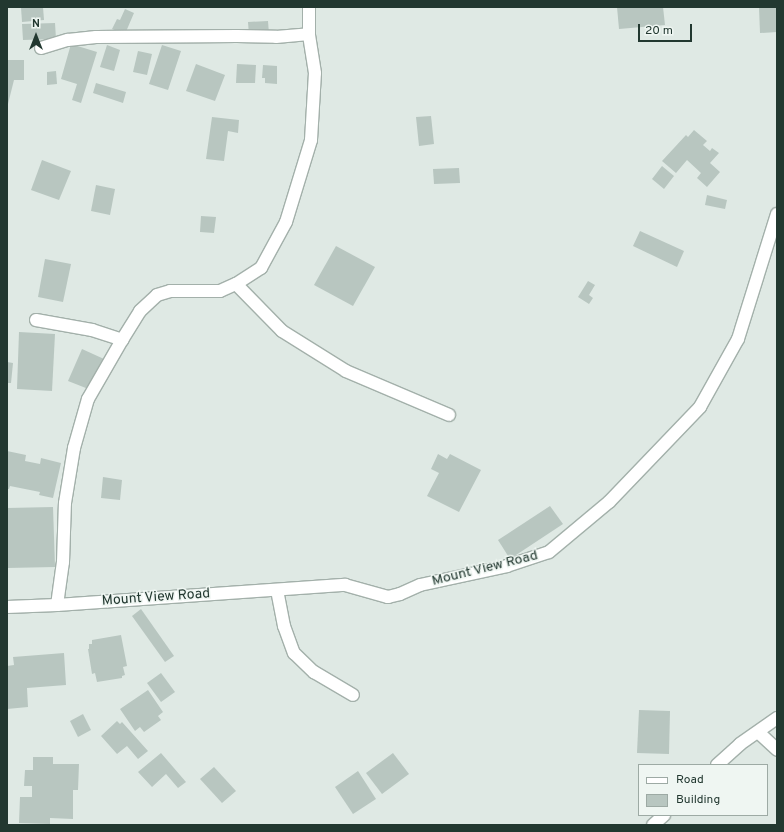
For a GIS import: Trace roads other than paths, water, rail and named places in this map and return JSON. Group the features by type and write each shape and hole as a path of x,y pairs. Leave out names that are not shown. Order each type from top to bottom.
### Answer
{"street":[{"path":"57,605 63,562 65,503 74,448 88,399 122,340 140,310 157,295 170,291 220,291 236,284 261,268 286,222 311,140 315,73 309,34 309,7"},
{"path":"42,48 68,40 96,37 276,37 309,34"},
{"name":"Mount View Road","path":"7,607 57,605 345,585 388,597 400,594 420,585 507,566 549,552 609,502 700,407 738,339 777,214"},
{"path":"236,284 282,331 346,371 449,415"},
{"path":"36,320 92,330 122,340"},
{"path":"278,590 284,626 294,653 314,672 352,695"},
{"path":"718,764 740,744 777,718"},
{"path":"758,732 777,750"},
{"path":"653,825 663,816"}]}
